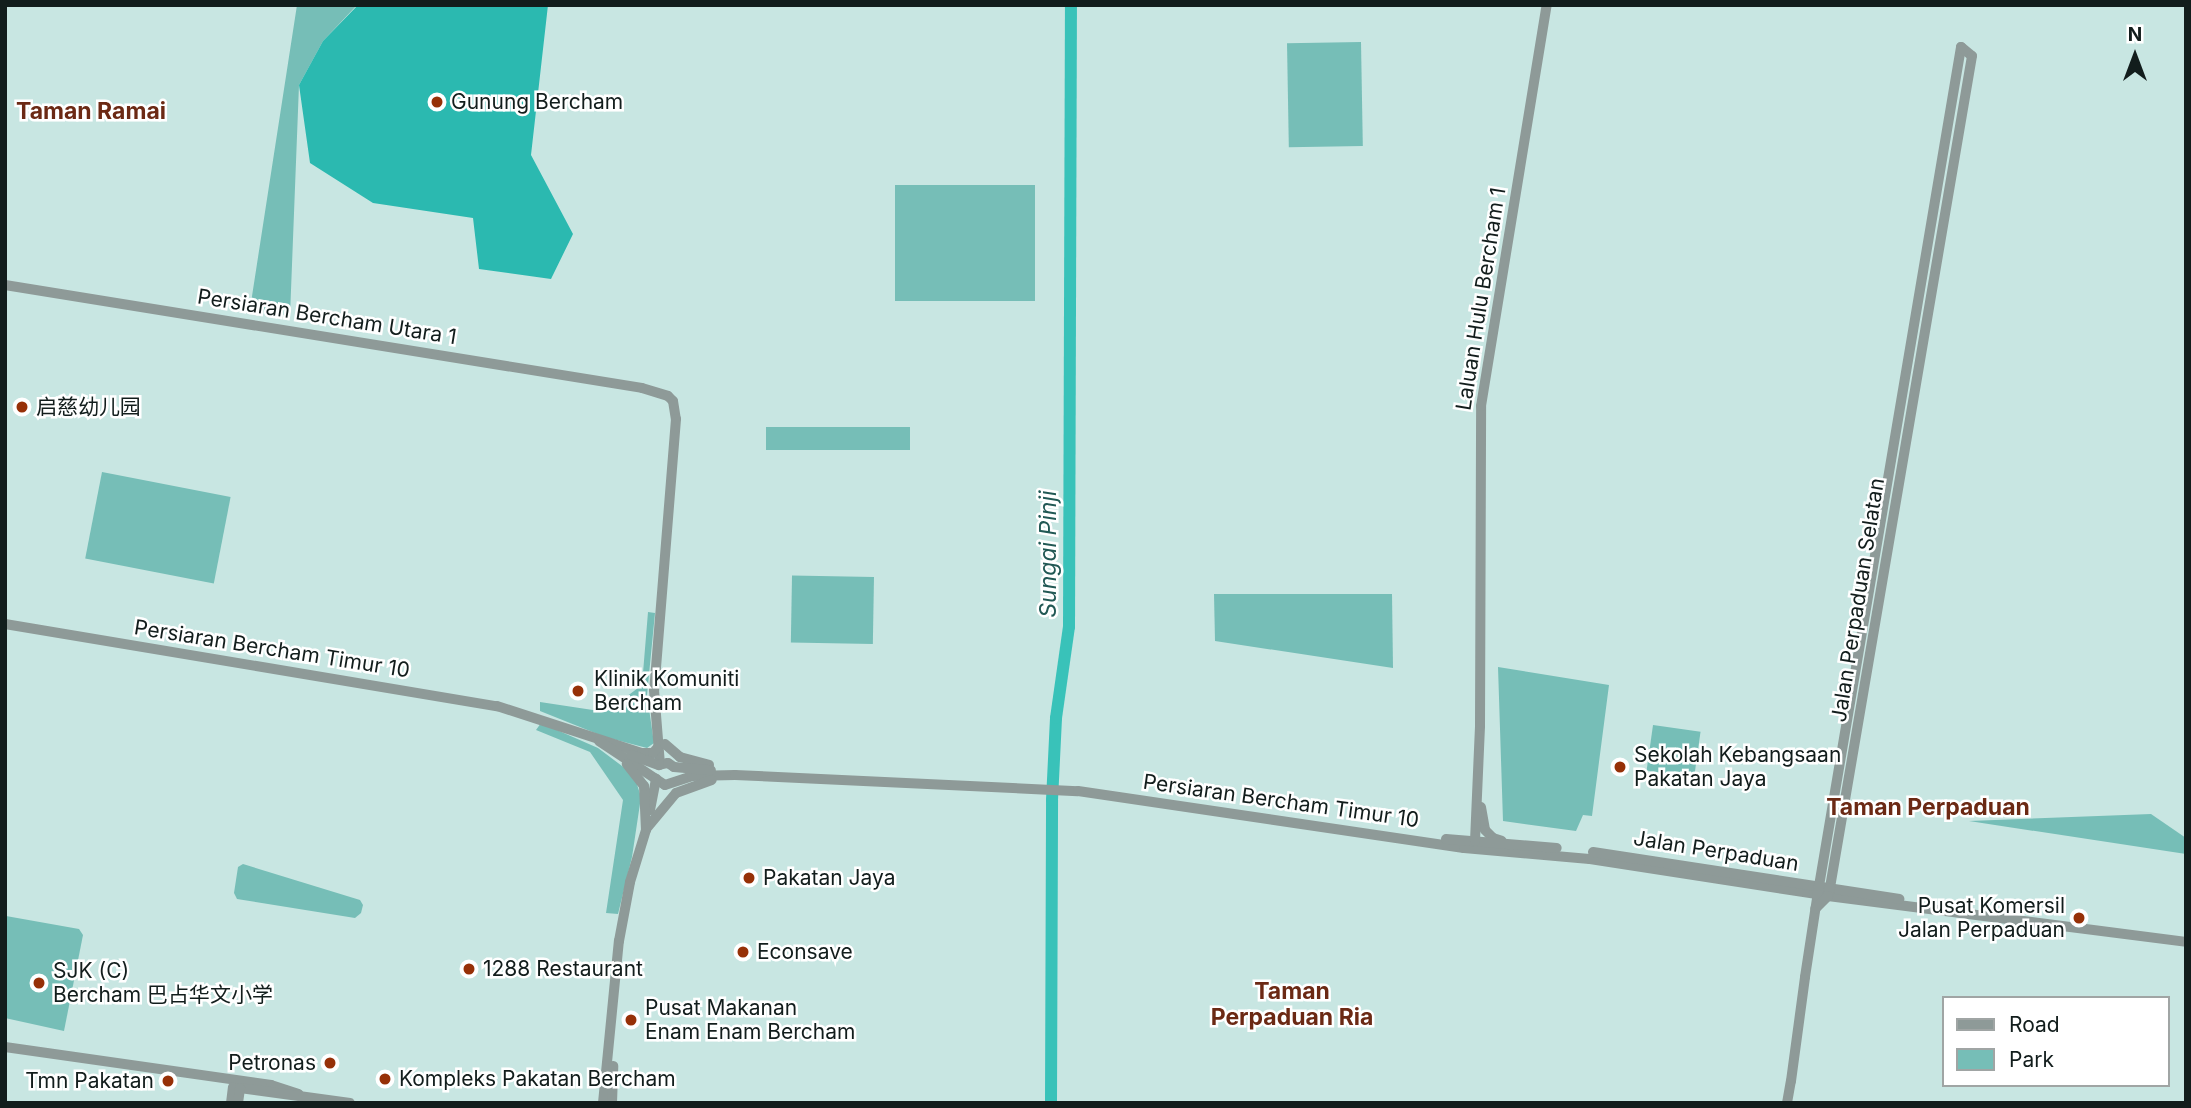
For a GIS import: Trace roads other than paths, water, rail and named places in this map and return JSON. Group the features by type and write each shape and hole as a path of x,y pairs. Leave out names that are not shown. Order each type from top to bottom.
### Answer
{"street":[{"name":"Laluan Hulu Bercham 1","path":"1478,843 1481,406 1547,5"},
{"path":"1961,47 1972,56 1897,456 1961,47"},
{"name":"Persiaran Bercham Utara 1","path":"5,285 642,388 668,396 673,401 676,419 654,690 663,744"},
{"name":"Jalan Perpaduan Selatan","path":"1787,1103 1815,909 1823,891 1897,456"},
{"name":"Persiaran Bercham Timur 10","path":"5,624 497,706 532,715 613,748"},
{"path":"613,748 650,754 663,744"},
{"path":"603,1102 621,936 630,883 647,826 663,744"},
{"path":"647,826 677,774 663,744"},
{"path":"663,744 680,757 731,773"},
{"path":"613,748 659,765 731,773"},
{"path":"613,748 661,784 692,776 731,773"},
{"path":"613,748 641,780 645,793 647,826"},
{"path":"647,826 681,789 731,773"},
{"name":"Persiaran Bercham Timur 10","path":"731,773 1066,786 1478,843"},
{"name":"Persiaran Bercham Timur 10","path":"1041,786 1499,853 1538,850 1727,880 1823,891"},
{"path":"1426,837 1465,835 1472,827 1479,806"},
{"path":"1479,806 1485,830 1493,838 1538,850"},
{"path":"1451,845 1478,843"},
{"name":"Jalan Perpaduan","path":"1478,843 1713,870 1823,891 2186,942"},
{"path":"1713,870 1716,876 1727,880"},
{"path":"611,1099 621,936"},
{"path":"5,1046 292,1097 299,1094"},
{"path":"120,1065 293,1089 299,1094 350,1103"},
{"path":"223,1079 237,1087 251,1083"},
{"path":"231,1103 237,1087"},
{"path":"237,1087 238,1103"}],"waterway":[{"name":"Sungai Pinji","path":"1051,1103 1052,800 1056,718 1069,627 1071,5"}],"place":[{"name":"Gunung Bercham","path":"437,102"},
{"name":"启慈幼儿园","path":"22,407"},
{"name":"Klinik Komuniti Bercham","path":"578,691"},
{"name":"Sekolah Kebangsaan Pakatan Jaya","path":"1620,767"},
{"name":"Pakatan Jaya","path":"749,878"},
{"name":"Pusat Komersil Jalan Perpaduan","path":"2079,918"},
{"name":"Econsave","path":"743,952"},
{"name":"1288 Restaurant","path":"469,969"},
{"name":"SJK (C) Bercham 巴占华文小学","path":"39,983"},
{"name":"Pusat Makanan Enam Enam Bercham","path":"631,1020"},
{"name":"Petronas","path":"330,1063"},
{"name":"Kompleks Pakatan Bercham","path":"385,1079"},
{"name":"Tmn Pakatan","path":"168,1081"}],"district":[{"name":"Taman Ramai","path":"91,111"},
{"name":"Taman Perpaduan","path":"1928,807"},
{"name":"Taman Perpaduan Ria","path":"1292,1004"}]}
